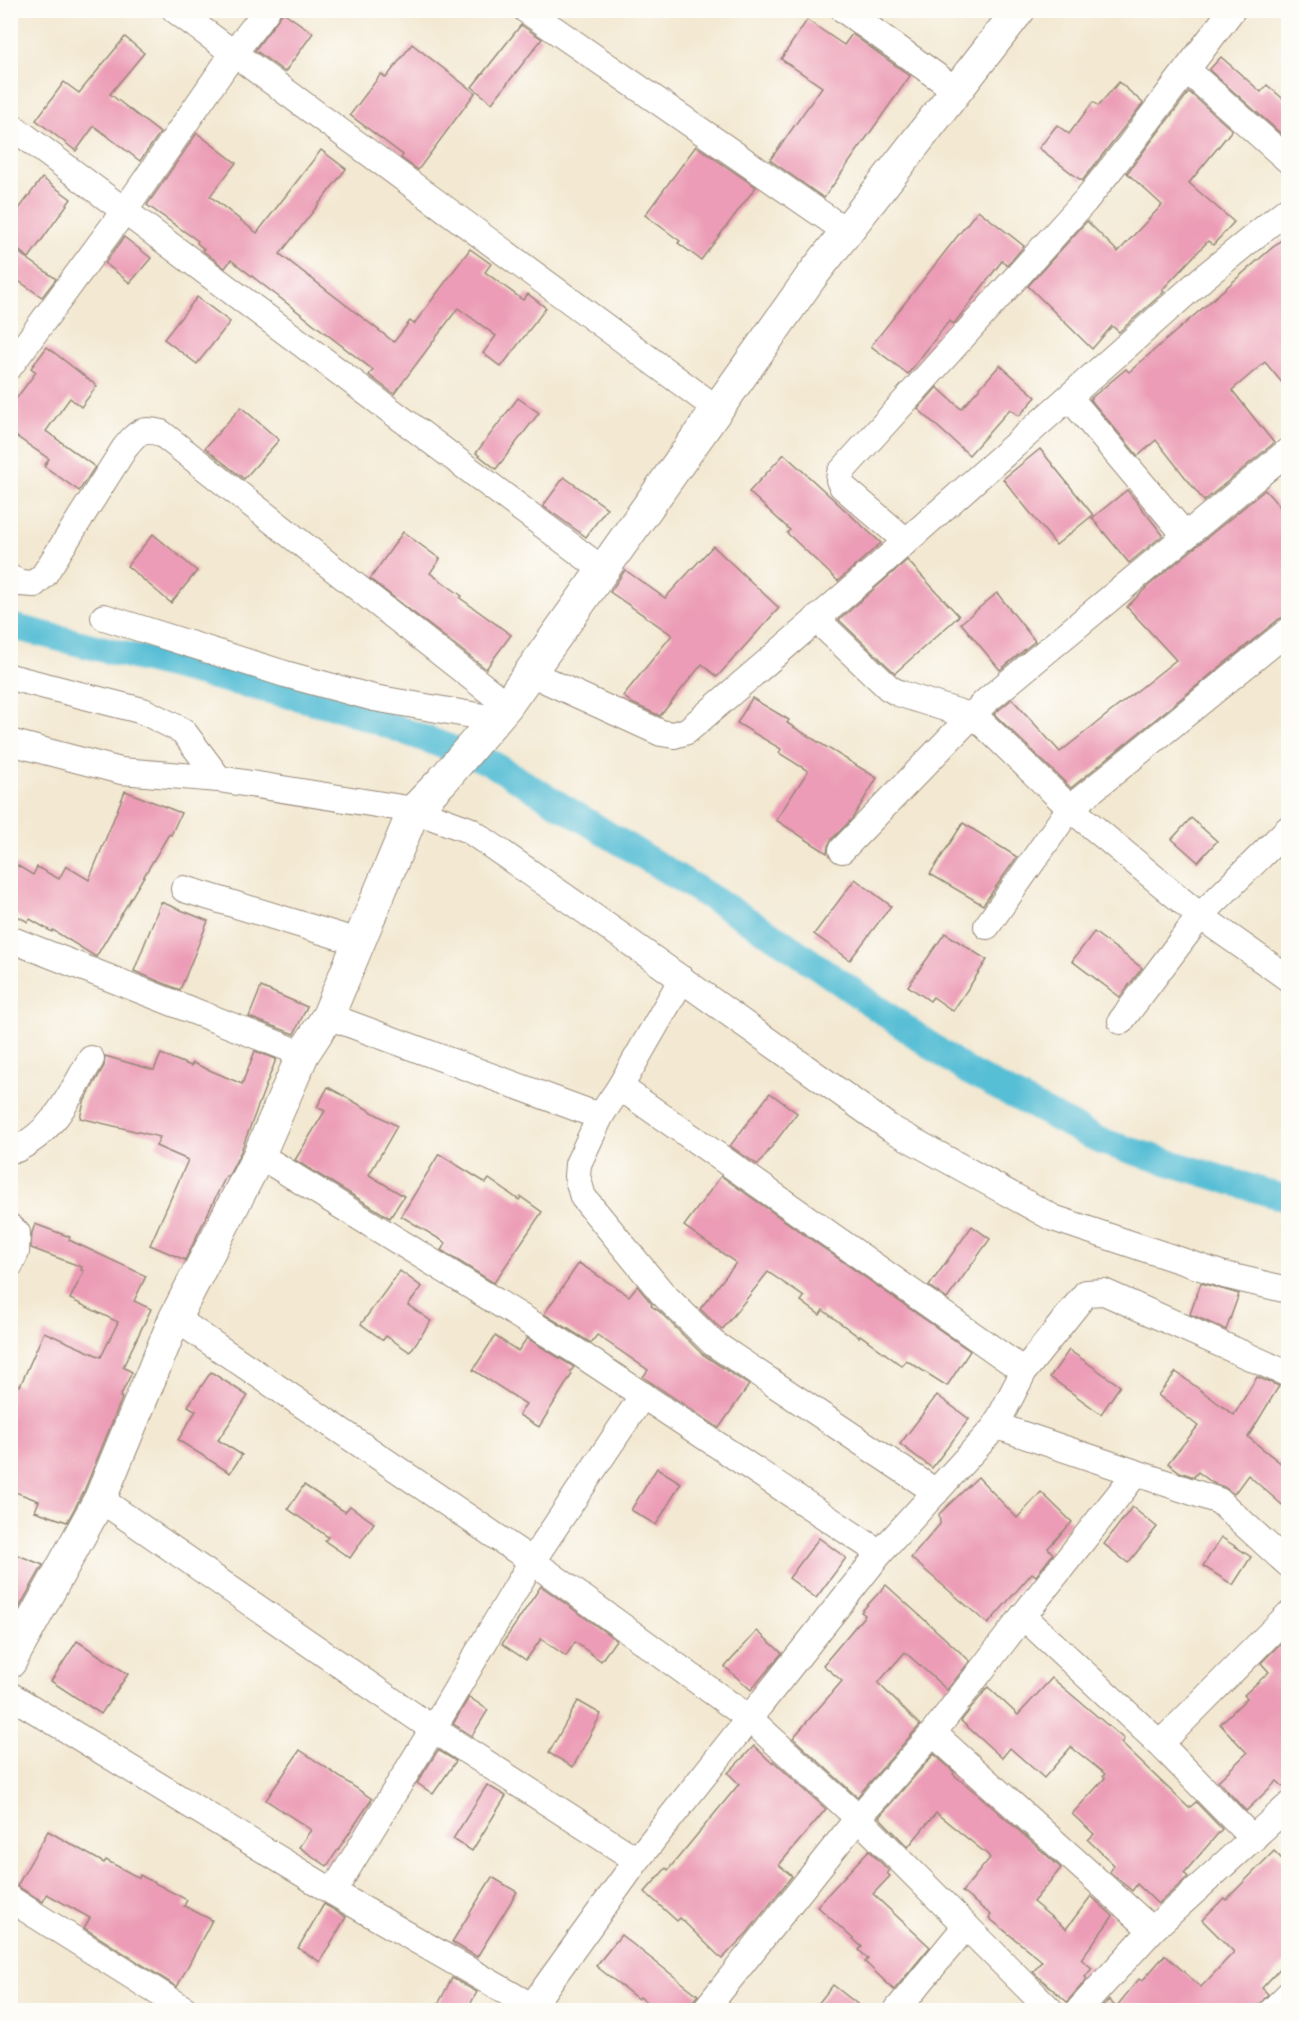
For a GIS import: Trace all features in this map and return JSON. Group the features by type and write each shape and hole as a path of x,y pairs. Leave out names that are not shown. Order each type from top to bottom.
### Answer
{"street":[{"path":"175,10 717,409"},
{"path":"10,366 125,210 233,54 267,10"},
{"path":"526,10 846,231"},
{"path":"844,10 956,90"},
{"path":"10,1662 100,1499 175,1318 259,1155 303,1054 327,1016 414,810 495,719 530,673 811,277 1019,10"},
{"path":"906,541 842,486 838,480 840,473 1085,201 1129,147 1232,10"},
{"path":"1187,70 1288,160"},
{"path":"10,125 603,570"},
{"path":"530,673 661,733 674,735 687,731 1203,278 1288,209"},
{"path":"1069,397 1186,536"},
{"path":"10,578 20,583 34,584 44,574 124,448 138,433 150,430 161,433 495,719"},
{"path":"842,850 970,716 1288,451"},
{"path":"104,617 285,674 374,698 495,719"},
{"path":"816,619 889,688 970,716 981,722 1070,808 1200,916 1288,978"},
{"path":"987,926 1070,808 1288,631"},
{"path":"10,677 143,711 183,732 219,779"},
{"path":"10,742 121,771 219,779 414,810 469,830 890,1128 1053,1218 1224,1275 1288,1290"},
{"path":"1121,1021 1200,916 1288,829"},
{"path":"184,889 358,942"},
{"path":"10,939 303,1054"},
{"path":"682,979 620,1087 600,1115 578,1164 577,1176 583,1197 663,1294 713,1343 936,1492"},
{"path":"327,1016 600,1115"},
{"path":"13,1147 40,1136 54,1120 91,1059"},
{"path":"620,1087 1024,1371"},
{"path":"259,1155 566,1345 880,1553"},
{"path":"10,1227 17,1233 16,1252 10,1265"},
{"path":"10,1695 333,1892 535,2008 637,1860 880,1553 995,1428 1024,1371 1086,1293 1104,1292 1288,1374"},
{"path":"175,1318 532,1561 750,1719 858,1818 1050,2010"},
{"path":"333,1892 532,1561 642,1395"},
{"path":"995,1428 1006,1429 1219,1501 1288,1564"},
{"path":"705,2010 858,1818 933,1733 1136,1473"},
{"path":"100,1499 433,1729 637,1860"},
{"path":"1160,1744 1288,1615"},
{"path":"1023,1616 1160,1744 1254,1839"},
{"path":"933,1733 1152,1930"},
{"path":"1078,2010 1152,1930 1288,1806"},
{"path":"10,1899 186,2010"},
{"path":"897,2010 966,1926"},
{"path":"1273,2010 1288,1995"}],"building":[{"path":"283,12 313,33 285,72 255,50"},
{"path":"807,20 844,45 852,34 910,76 824,198 770,160 822,87 781,59"},
{"path":"521,25 542,39 492,103 472,87"},
{"path":"125,37 144,53 110,94 160,133 140,161 94,126 76,151 36,120 64,82 79,93"},
{"path":"412,44 475,93 418,170 401,158 403,155 350,115 381,74 386,78"},
{"path":"1221,57 1261,92 1267,85 1288,103 1288,140 1209,70"},
{"path":"1119,82 1143,103 1082,181 1039,148 1057,125 1069,134 1093,102 1098,106"},
{"path":"1189,92 1232,130 1189,183 1234,222 1213,245 1208,241 1162,290 1164,292 1119,332 1112,326 1092,349 1028,286 1087,221 1118,252 1162,205 1127,173"},
{"path":"197,133 236,163 210,196 257,233 321,150 346,169 280,254 394,342 410,321 414,324 470,249 491,264 485,272 523,300 528,294 546,308 501,367 483,353 496,336 458,308 394,394 369,375 373,370 231,260 225,268 202,250 204,249 197,243 198,241 147,205"},
{"path":"696,146 756,187 701,260 645,215"},
{"path":"42,178 71,199 29,258 10,244 10,221"},
{"path":"978,210 1024,246 1007,266 1002,261 954,324 949,321 908,374 871,346"},
{"path":"1288,234 1288,390 1265,362 1232,390 1274,443 1204,501 1156,440 1138,456 1090,399 1126,369 1129,372"},
{"path":"124,237 151,258 130,283 105,263"},
{"path":"18,252 56,279 42,297 10,275 10,262"},
{"path":"197,297 230,322 197,364 164,339"},
{"path":"47,347 97,386 81,407 70,398 46,431 95,467 79,491 44,466 49,459 10,432 10,407 36,372 31,368"},
{"path":"1000,365 1036,397 1019,416 1010,409 969,455 918,409 937,387 961,409"},
{"path":"518,398 539,413 496,469 476,453"},
{"path":"241,407 279,440 244,479 205,448"},
{"path":"1040,449 1093,515 1056,545 1003,479"},
{"path":"784,454 881,543 838,581 787,533 790,530 749,492"},
{"path":"564,477 607,508 586,537 543,506"},
{"path":"1127,490 1163,535 1129,563 1092,518"},
{"path":"1265,490 1288,516 1288,616 1279,619 1071,788 994,714 1012,699 1060,752 1176,660 1127,607 1148,586"},
{"path":"403,532 440,559 430,573 511,635 486,669 370,579"},
{"path":"153,534 197,571 171,603 127,566"},
{"path":"713,546 779,608 717,677 702,664 660,716 632,703 623,696 672,635 610,592 625,570 665,598"},
{"path":"907,560 959,616 895,673 839,620"},
{"path":"997,593 1035,641 1000,670 961,623"},
{"path":"752,698 789,720 787,723 877,778 852,819 831,840 827,853 776,820 808,771 779,753 781,749 737,723"},
{"path":"125,791 181,813 171,835 169,834 96,957 53,930 52,932 30,919 28,922 10,912 10,861 33,875 37,867 59,879 66,866 89,880"},
{"path":"1191,818 1217,841 1198,862 1172,839"},
{"path":"963,823 1017,857 983,905 930,874"},
{"path":"855,879 891,906 850,960 814,934"},
{"path":"161,902 208,921 180,990 134,971"},
{"path":"1094,932 1142,968 1120,997 1072,961"},
{"path":"945,933 987,960 953,1011 933,997 930,1001 908,986"},
{"path":"261,987 307,1007 294,1034 249,1017"},
{"path":"255,1051 276,1059 241,1151 228,1177 226,1176 185,1260 150,1245 188,1160 156,1146 160,1137 80,1118 84,1102 104,1066 105,1056 154,1070 161,1054 191,1066 193,1063 242,1084"},
{"path":"328,1087 397,1126 369,1175 404,1196 390,1218 295,1160 325,1111 317,1107"},
{"path":"770,1093 797,1113 758,1165 730,1146"},
{"path":"439,1154 486,1183 489,1179 519,1200 521,1197 542,1212 494,1283 441,1250 446,1243 401,1216"},
{"path":"721,1176 970,1351 947,1386 906,1360 902,1366 823,1310 820,1315 801,1301 804,1297 768,1272 722,1330 700,1309 736,1263 684,1226"},
{"path":"35,1224 70,1237 69,1240 146,1276 134,1301 151,1309 123,1367 132,1372 120,1397 122,1398 84,1491 67,1522 35,1511 39,1501 10,1490 10,1382 20,1386 44,1332 101,1357 118,1322 70,1299 84,1271 81,1270 82,1267 31,1248"},
{"path":"972,1226 990,1239 947,1299 929,1286"},
{"path":"579,1263 629,1296 637,1286 652,1304 651,1306 659,1311 702,1354 749,1385 719,1428 643,1377 648,1370 597,1335 591,1343 544,1314"},
{"path":"400,1271 422,1287 408,1305 431,1321 410,1352 386,1336 383,1340 361,1324"},
{"path":"1201,1283 1239,1294 1226,1330 1190,1314"},
{"path":"495,1336 518,1351 527,1338 574,1367 539,1427 519,1415 526,1404 473,1370"},
{"path":"1069,1350 1120,1386 1101,1414 1050,1377"},
{"path":"211,1372 248,1396 218,1440 242,1455 230,1473 178,1440 196,1411 188,1406"},
{"path":"1176,1372 1234,1415 1257,1377 1279,1386 1248,1437 1288,1469 1288,1510 1248,1475 1234,1494 1198,1472 1194,1477 1180,1472 1168,1463 1198,1426 1158,1395"},
{"path":"937,1395 969,1419 932,1468 900,1444"},
{"path":"657,1468 681,1483 656,1525 631,1510"},
{"path":"978,1477 1017,1518 1041,1492 1072,1522 1048,1548 1053,1554 1036,1576 1032,1573 988,1624 911,1558 940,1524 939,1514"},
{"path":"304,1485 345,1512 350,1506 374,1523 350,1558 325,1541 328,1537 288,1509"},
{"path":"1132,1507 1157,1527 1128,1563 1104,1544"},
{"path":"1221,1537 1251,1557 1233,1585 1203,1566"},
{"path":"819,1538 846,1558 816,1598 789,1578"},
{"path":"10,1552 43,1565 10,1624"},
{"path":"886,1585 970,1661 947,1690 905,1652 878,1683 920,1725 857,1797 793,1738 842,1681 823,1665 865,1615 861,1612"},
{"path":"541,1586 616,1640 601,1661 575,1642 566,1656 541,1639 526,1660 502,1644"},
{"path":"757,1631 782,1653 751,1690 725,1667"},
{"path":"1288,1636 1288,1791 1277,1781 1246,1811 1218,1781 1247,1753 1220,1724 1247,1698 1244,1695 1269,1672 1261,1663"},
{"path":"77,1641 128,1674 101,1714 51,1681"},
{"path":"1052,1678 1124,1739 1121,1743 1189,1808 1196,1802 1222,1829 1184,1873 1188,1877 1158,1904 1137,1884 1132,1891 1110,1872 1114,1865 1088,1840 1094,1834 1072,1814 1105,1778 1103,1776 1105,1774 1071,1747 1044,1778 1010,1748 1002,1758 961,1721 988,1687 1018,1715"},
{"path":"469,1697 488,1710 472,1736 453,1724"},
{"path":"578,1701 601,1714 573,1767 549,1753"},
{"path":"754,1746 826,1809 779,1865 792,1876 747,1933 722,1959 680,1918 677,1921 645,1892 666,1868 668,1870 739,1784 728,1773"},
{"path":"300,1750 372,1799 327,1866 299,1847 311,1830 266,1800"},
{"path":"438,1750 456,1761 433,1794 417,1783"},
{"path":"934,1754 954,1772 953,1774 1061,1868 1033,1902 1066,1929 1091,1896 1113,1916 1081,1959 1092,1968 1085,1977 1087,1979 1067,2002 1033,1972 1042,1961 989,1918 991,1915 962,1892 990,1858 988,1855 936,1813 908,1847 879,1817"},
{"path":"487,1785 506,1796 472,1851 453,1839"},
{"path":"48,1831 104,1863 106,1860 139,1878 140,1875 187,1900 184,1906 212,1920 177,1987 84,1928 90,1918 47,1894 43,1902 17,1886"},
{"path":"869,1850 889,1871 887,1873 890,1876 873,1894 930,1947 894,1990 865,1962 868,1959 859,1950 862,1947 817,1906"},
{"path":"1274,1851 1288,1865 1288,1960 1262,1988 1268,1994 1258,2010 1099,2010 1109,2000 1116,2007 1139,1979 1142,1981 1165,1955 1201,1987 1234,1952 1202,1920 1224,1898 1226,1900"},
{"path":"492,1877 517,1892 477,1957 452,1942"},
{"path":"324,1904 346,1917 320,1962 298,1948"},
{"path":"621,1935 698,1995 690,2010 656,2010 596,1966"},
{"path":"452,1978 477,1992 467,2010 435,2010"},
{"path":"833,1985 865,2010 813,2010"}],"waterway":[{"path":"10,626 344,709 491,763 777,938 967,1071 1100,1141 1288,1199"}]}
